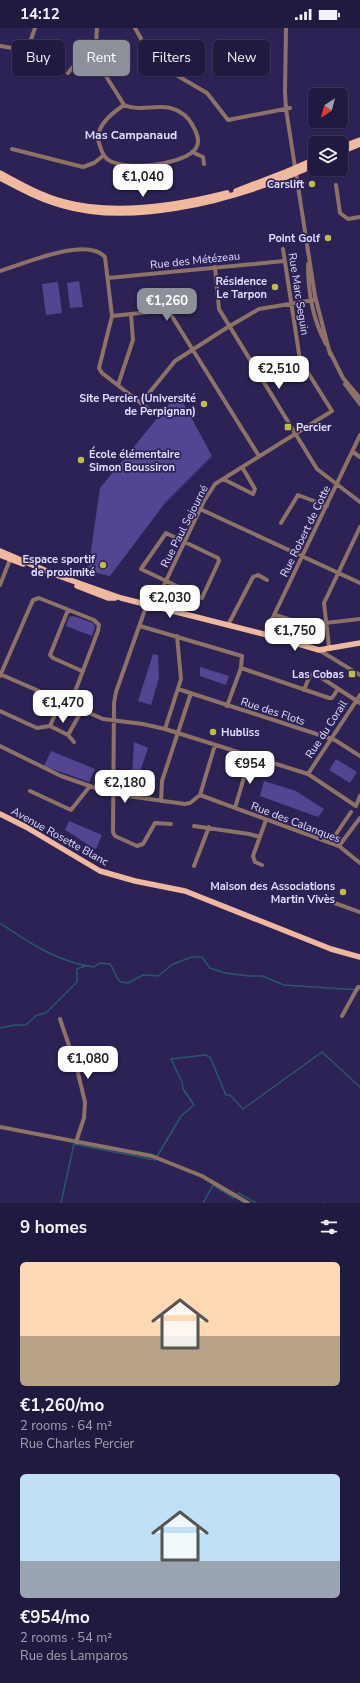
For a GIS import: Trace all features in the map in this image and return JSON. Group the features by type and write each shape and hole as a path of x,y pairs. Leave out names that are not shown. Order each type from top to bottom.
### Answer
{"main road":[{"path":"348,144 360,140"},
{"path":"348,149 360,144"},
{"path":"0,178 61,206 112,212 158,210 201,204 262,187 308,163"},
{"path":"302,167 308,166"},
{"path":"0,173 41,194 64,202 108,208 192,202 233,192 288,174"},
{"path":"0,551 11,558"},
{"path":"0,555 121,598 265,634 319,650 329,647 360,643"},
{"name":"Avenue Rosette Blanc","path":"2,817 26,827 100,871 128,879 185,890 331,949 360,957"}],"street":[{"path":"0,46 25,50 28,48 34,28"},
{"path":"96,40 97,28"},
{"path":"135,28 144,44 163,57 171,72 207,94 228,120 288,109"},
{"path":"286,28 285,92 305,221 312,299 321,336 346,386 360,404"},
{"path":"68,73 73,67"},
{"path":"105,76 124,105 138,109 169,107 180,111 191,123 198,138 198,144 192,152 174,160 139,166 125,166 110,161 104,155 98,140 99,133 103,123 113,112 124,105"},
{"path":"12,149 83,167 94,163 104,155"},
{"path":"192,152 202,157 204,164"},
{"path":"336,185 340,213 348,219 360,217"},
{"path":"0,270 64,252 83,249 95,250 105,257 112,316 99,368 102,373 155,414"},
{"name":"Rue Marc Seguin","path":"283,249 300,360 332,411 296,434"},
{"name":"Rue des Métézeau","path":"108,278 284,261"},
{"path":"215,267 219,309 317,469 337,486 360,502"},
{"path":"141,403 175,361 230,326 260,309 291,305 312,299"},
{"path":"312,299 330,354"},
{"path":"112,316 168,310 259,456"},
{"path":"118,385 133,340 131,314"},
{"path":"343,378 360,398"},
{"name":"Rue Paul Sejourné","path":"154,606 210,490 223,479 296,434"},
{"name":"Rue Robert de Cotte","path":"265,634 337,486 360,435"},
{"path":"352,452 360,457"},
{"name":"Rue Paul Sejourné","path":"223,479 253,494 255,489 242,468"},
{"path":"282,523 298,495 326,506"},
{"path":"200,509 360,583"},
{"path":"329,647 324,603 360,527"},
{"path":"166,533 218,558 219,561 202,598 166,581 143,572 142,566 166,533"},
{"path":"0,585 11,558"},
{"path":"228,625 253,577 258,575 268,580"},
{"path":"70,705 99,625 94,620 40,598 33,600 0,674 70,705 104,719 143,724 165,729 308,774 358,807"},
{"path":"147,604 116,692 113,721 113,832 115,836 137,846 143,844 155,823 170,824"},
{"path":"68,610 50,655 53,658 82,671"},
{"path":"275,615 308,624 326,624 360,619"},
{"path":"140,626 242,656 241,668 227,706"},
{"path":"165,729 181,679 177,636"},
{"path":"319,650 360,675"},
{"path":"241,668 329,698 332,698 338,689"},
{"path":"304,690 312,673 358,702"},
{"name":"Rue des Flots","path":"178,689 331,739 360,756"},
{"path":"161,801 162,781 191,693"},
{"name":"Rue du Corail","path":"308,774 358,702 360,694"},
{"path":"50,726 61,701"},
{"path":"68,735 82,710"},
{"path":"0,711 37,728 50,726 68,735 74,742"},
{"path":"0,746 30,762 114,794 161,801 190,803 200,795 215,745"},
{"path":"235,808 250,757"},
{"path":"30,791 71,810 90,786"},
{"name":"Rue des Calanques","path":"200,795 338,846 360,862"},
{"path":"330,843 351,812 358,807 360,796"},
{"path":"351,812 353,817 360,817"},
{"path":"338,846 360,817"},
{"path":"262,865 253,860 266,820"},
{"path":"194,826 249,834 260,838"},
{"path":"194,866 209,827"},
{"path":"315,896 360,912"},
{"path":"342,1016 358,989"},
{"path":"60,1019 77,1069 85,1102 84,1118 76,1142"},
{"path":"0,1127 152,1156 174,1163 202,1176 248,1203"}],"shaded area":[{"path":"79,281 83,307 70,308 67,283"},
{"path":"58,282 62,313 46,315 42,284"},
{"path":"178,393 212,456 165,503 110,576 88,571 100,488"},
{"path":"73,616 93,623 95,627 92,636 66,626 69,617"},
{"path":"153,654 158,655 159,678 151,705 138,701"},
{"path":"200,667 229,676 226,685 200,676"},
{"path":"134,742 148,748 138,777 132,776"},
{"path":"51,751 95,769 89,782 44,766"},
{"path":"336,759 357,772 350,783 329,770"},
{"path":"264,781 296,791 324,809 318,817 260,796"},
{"path":"69,821 102,835 96,849 65,830"}],"waterway":[{"path":"0,923 44,951 68,961 94,967 100,963 110,964 117,978 121,982 128,983 143,975 158,976 173,964 192,957 202,957 210,968 225,973 262,976 284,985 360,990"},
{"path":"0,1028 15,1025 26,1025 37,1015 46,1013 77,982 77,969 85,966"},
{"path":"61,1203 74,1144 155,1160 181,1116 194,1105 183,1089 182,1082 171,1059 205,1055 210,1057 226,1095 230,1095 243,1109 322,1052 360,1087"},
{"path":"203,1203 213,1185 234,1198"},
{"path":"236,1194 239,1193 256,1203"}],"place":[{"name":"Carslift","path":"312,184"},
{"name":"Point Golf","path":"328,238"},
{"name":"Résidence Le Tarpon","path":"275,287"},
{"name":"Site Percier (Université de Perpignan)","path":"204,404"},
{"name":"Percier","path":"288,427"},
{"name":"École élémentaire Simon Boussiron","path":"81,460"},
{"name":"Espace sportif de proximité","path":"103,565"},
{"name":"Las Cobas","path":"352,674"},
{"name":"Hubliss","path":"213,732"},
{"name":"Maison des Associations Martin Vivès","path":"343,892"}],"district":[{"name":"Mas Campanaud","path":"131,135"}]}
